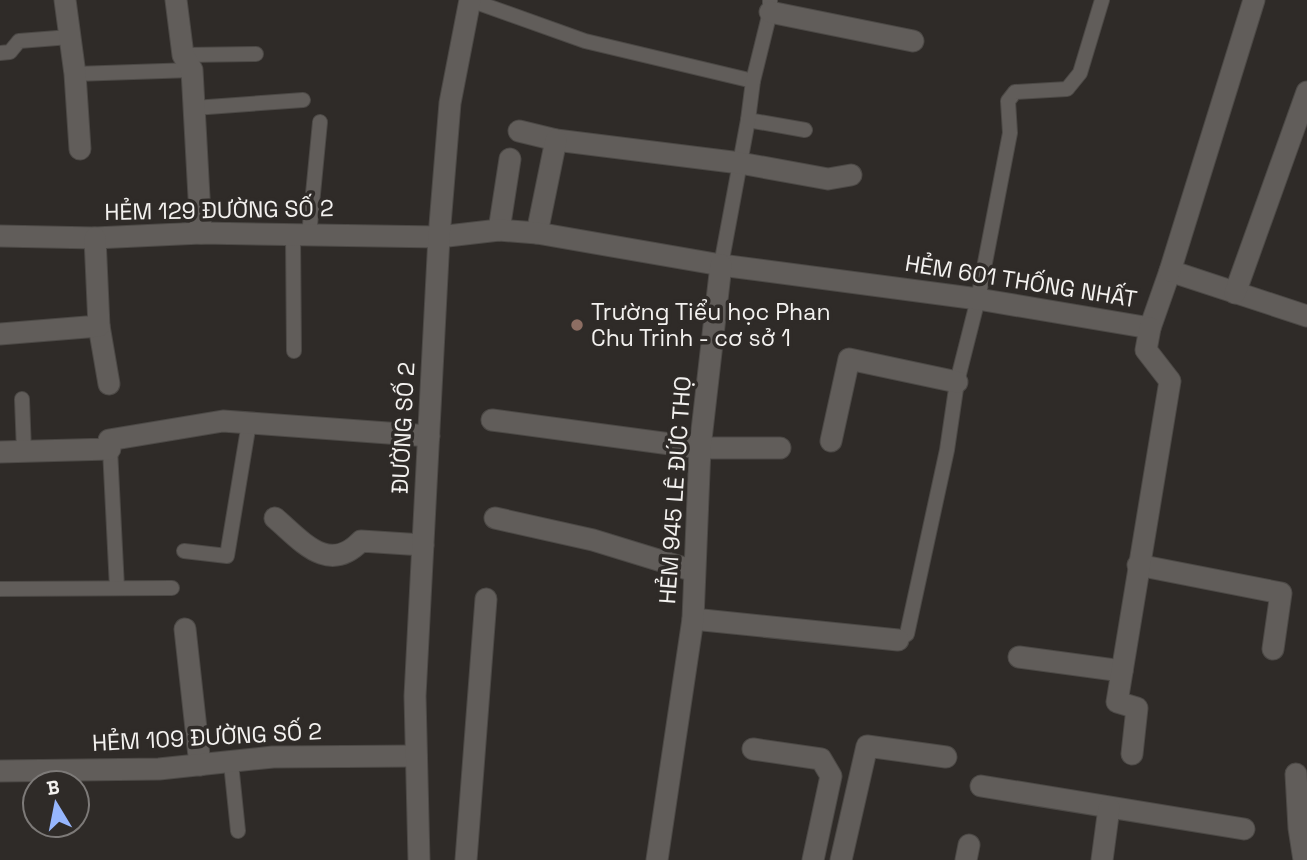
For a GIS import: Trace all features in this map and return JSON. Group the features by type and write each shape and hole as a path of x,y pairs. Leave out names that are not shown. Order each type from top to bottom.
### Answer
{"street":[{"path":"65,0 75,74 80,149"},
{"path":"176,0 194,108 201,233"},
{"name":"ĐƯỜNG SỐ 2","path":"419,860 415,696 439,237 450,103 470,0"},
{"path":"1170,271 1254,0"},
{"path":"770,6 913,41"},
{"path":"1235,293 1307,92"},
{"path":"519,131 556,139 740,163 828,179 851,174"},
{"path":"537,233 556,139"},
{"path":"499,230 510,159"},
{"name":"HẺM 129 ĐƯỜNG SỐ 2","path":"0,236 95,238 201,233 439,237 499,230 537,233"},
{"name":"HẺM 601 THỐNG NHẤT","path":"537,233 721,265 978,299 1150,328 1170,271 1307,316"},
{"path":"95,238 99,326 109,384"},
{"name":"HẺM 945 LÊ ĐỨC THỌ","path":"657,860 693,619 699,448 721,265"},
{"path":"0,334 99,326"},
{"path":"1132,754 1137,708 1117,702 1170,381 1146,350 1150,328"},
{"path":"831,441 849,359 957,382"},
{"path":"492,419 699,448 780,448"},
{"path":"0,452 110,449 109,440 223,421 429,436"},
{"path":"275,518 311,550 327,556 352,550 361,541 423,545"},
{"path":"495,518 593,540 694,571"},
{"path":"1138,565 1280,593 1273,649"},
{"path":"466,860 486,599"},
{"path":"693,619 898,640"},
{"path":"185,629 200,765"},
{"path":"1019,657 1122,671"},
{"path":"841,860 867,746 946,757"},
{"path":"753,749 821,759 831,776 813,860"},
{"name":"HẺM 109 ĐƯỜNG SỐ 2","path":"0,771 159,769 273,757 416,756"},
{"path":"1296,774 1304,860"},
{"path":"981,786 1244,829"},
{"path":"1101,860 1109,808"}],"lane":[{"path":"470,0 585,41 753,81"},
{"path":"898,640 906,634 947,450 957,382 978,299 1010,133 1008,101 1015,92 1067,89 1080,73 1102,0"},
{"name":"HẺM 945 LÊ ĐỨC THỌ","path":"721,265 753,81 770,6"},
{"path":"0,53 10,52 19,41 70,37"},
{"path":"75,74 256,54"},
{"path":"194,108 303,100"},
{"path":"748,120 805,130"},
{"path":"294,351 301,235 320,122"},
{"path":"22,399 24,452"},
{"path":"184,551 227,556 249,423"},
{"path":"110,449 117,588"},
{"path":"0,589 172,588"},
{"path":"231,763 238,831"}],"place":[{"name":"Trường Tiểu học Phan Chu Trinh - cơ sở 1","path":"577,325"}]}
